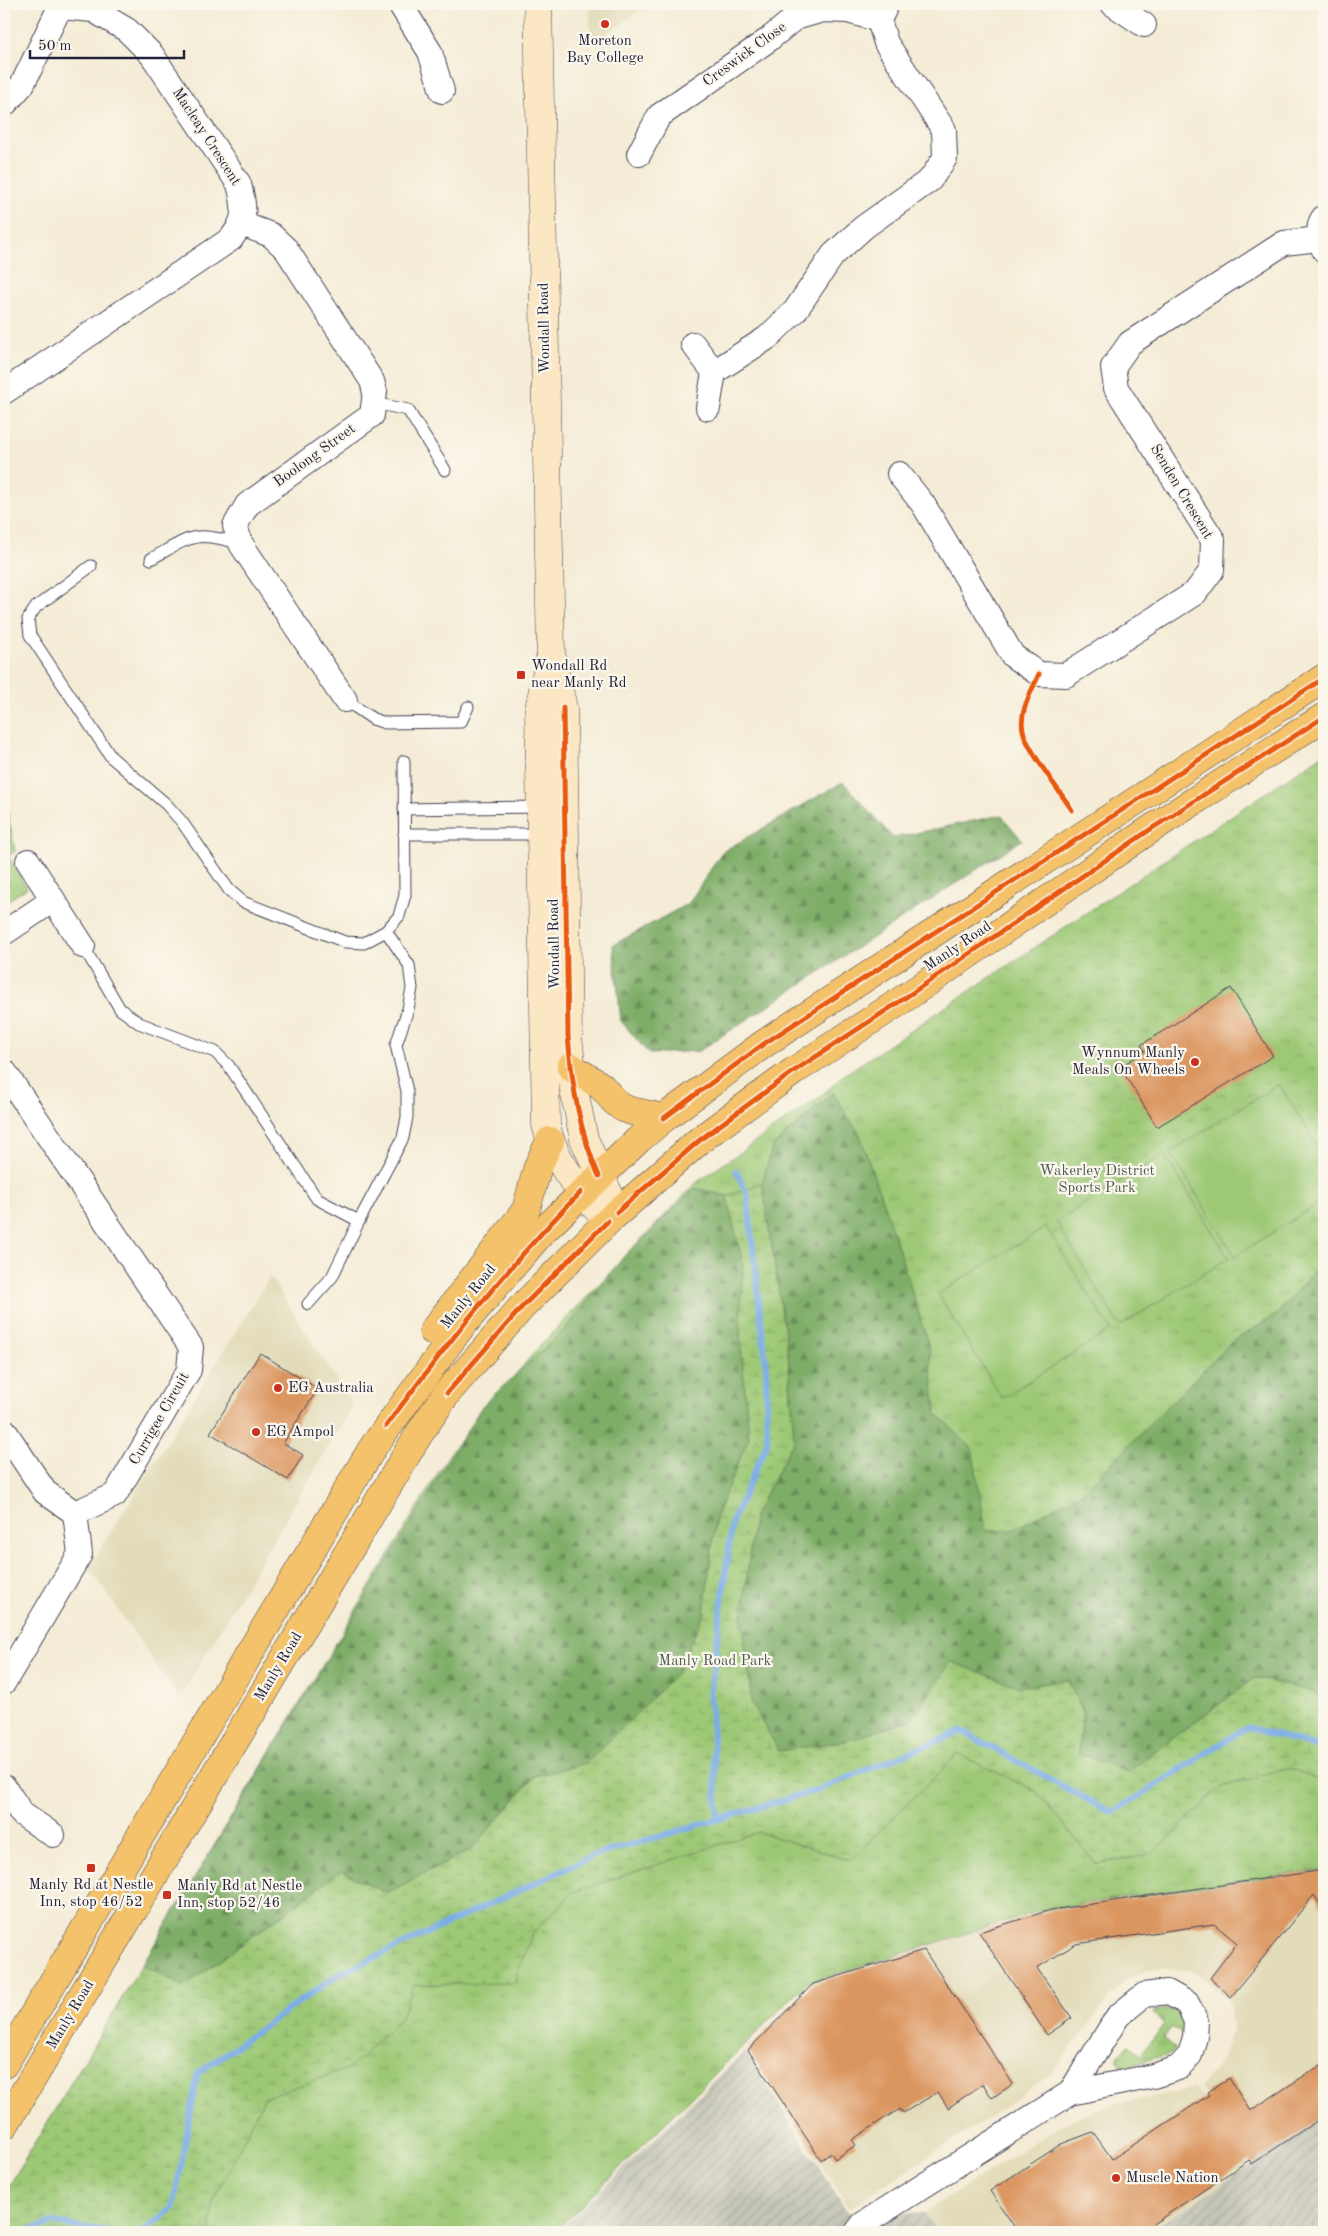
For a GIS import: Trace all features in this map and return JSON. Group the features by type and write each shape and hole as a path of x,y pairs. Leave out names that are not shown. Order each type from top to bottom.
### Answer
{"main road":[{"name":"Wondall Road","path":"538,4 551,653 563,708 568,1036 571,1067 590,1184"},
{"name":"Wondall Road","path":"551,653 539,709 545,1109 550,1140 564,1169 590,1184 613,1216"},
{"name":"Manly Road","path":"4,2064 263,1627 386,1426 498,1281 590,1184 664,1118 765,1043 1324,678"},
{"name":"Manly Road","path":"4,2126 419,1434 447,1393 520,1308 613,1216 701,1139 794,1071 896,1004 1151,829 1324,717"},
{"path":"571,1067 601,1086 615,1102 624,1108 664,1118"},
{"path":"386,1426 389,1398 401,1373 526,1210 538,1166 550,1140"}],"street":[{"path":"400,4 430,52 442,92"},
{"path":"1113,4 1144,26"},
{"path":"4,105 22,85 59,5"},
{"name":"Macleay Crescent","path":"59,5 93,10 128,30 152,55 239,184 244,207 242,224"},
{"name":"Creswick Close","path":"639,154 659,116 768,40 795,18 823,10 883,12"},
{"path":"714,372 767,338 795,311 834,255 864,227 930,180 945,158 944,130 886,43 883,12"},
{"path":"4,392 231,239 242,224 271,235 286,249 372,381 375,392 374,403"},
{"name":"Senden Crescent","path":"899,474 923,504 1013,656 1039,674 1066,675 1196,593 1212,570 1213,540 1116,388 1113,367 1130,343 1284,243 1323,235"},
{"path":"694,344 714,372 708,408"},
{"name":"Boolong Street","path":"345,700 241,544 235,526 247,505 372,415 374,403"},
{"path":"28,861 83,946"},
{"path":"4,933 53,900"},
{"name":"Currigee Circuit","path":"4,1071 190,1347 190,1370 115,1496 74,1512"},
{"path":"4,1430 45,1492 74,1512 80,1554 4,1682"},
{"path":"4,1787 22,1814 54,1835"},
{"path":"857,2232 862,2224 1070,2093 1154,2076 1178,2068 1190,2055 1195,2037 1196,2021 1187,2002 1167,1992 1144,1995 1118,2016 1070,2093"}],"lane":[{"path":"374,403 408,410 418,404"},
{"path":"408,410 445,470"},
{"path":"151,559 190,537 212,535 241,544"},
{"path":"91,566 36,607 28,619 30,635 111,757 166,804 182,822 229,890 243,902 345,942 364,942 386,931 399,916 405,895 404,761"},
{"path":"345,700 373,719 385,723 461,722 468,707"},
{"path":"404,809 540,807"},
{"path":"404,834 541,834"},
{"path":"308,1304 332,1278 359,1221 403,1138 407,1117 407,1091 396,1045 408,1009 412,988 409,965 386,931"},
{"path":"83,946 120,1009 139,1023 215,1052 229,1066 317,1199 359,1221"}],"shaded area":[{"name":"Moreton Bay College","path":"589,4 650,4 591,44"},
{"path":"270,1277 353,1405 179,1699 89,1567"},
{"path":"1324,1870 1324,2117 1251,2165 1200,2087 1221,2062 1232,2032 1229,2002 1206,1980 1191,1971 1167,1968 1144,1971 1125,1981 1111,1995 1051,2074 993,2115 849,2208 746,2050 811,1984 1009,1922 1051,1909"},
{"path":"745,2051 849,2214 924,2213 937,2232 558,2232"},
{"name":"Muscle Nation","path":"1195,2088 1248,2167 1148,2232 937,2232 924,2213 1056,2128 1099,2108"},
{"path":"1324,2117 1324,2232 1148,2232 1251,2165"}],"green space":[{"name":"Manly Road Park","path":"1324,754 1324,1869 1046,1909 807,1983 555,2232 4,2232 4,2199 8,2188 452,1450 538,1348 696,1183 820,1097 844,1075"},
{"path":"843,782 893,838 1001,815 1022,840 699,1051 649,1054 621,1021 613,945 689,903 722,852"},
{"path":"4,794 15,851 8,856 27,888 4,903"},
{"path":"1279,1084 1324,1157 1324,1200 1235,1256 1170,1152"},
{"path":"833,1093 860,1135 899,1250 929,1347 936,1413 972,1448 986,1531 1012,1530 1082,1493 1230,1343 1276,1315 1324,1260 1324,1705 1315,1692 1255,1678 1127,1772 1078,1753 1083,1713 1068,1680 1020,1687 951,1662 911,1720 846,1741 779,1751 752,1705 742,1617 754,1516 794,1440 788,1354 762,1183 773,1146"},
{"path":"1164,1154 1229,1258 1120,1326 1056,1222"},
{"path":"762,1183 788,1354 794,1440 754,1516 742,1617 752,1705 779,1751 846,1741 911,1720 951,1662 1020,1687 1068,1680 1083,1713 1078,1753 1127,1772 1255,1678 1315,1692 1324,1705 1324,1782 1290,1768 1221,1787 1153,1854 1096,1864 1037,1792 958,1754 850,1860 758,1832 573,1892 532,1934 514,1983 414,1985 400,2019 350,2068 264,2098 212,2204 211,2232 4,2232 4,2199 8,2188 142,1965 184,1987 341,1871 387,1893 473,1848 535,1776 587,1763 677,1673 704,1614 716,1516 749,1437 740,1332 743,1264 727,1196"},
{"path":"695,1188 727,1196 743,1264 740,1332 749,1437 716,1516 704,1614 677,1673 587,1763 534,1776 473,1848 387,1893 341,1871 184,1987 142,1965 482,1406 565,1329 626,1254"},
{"path":"1046,1227 1111,1330 1002,1398 938,1294"},
{"path":"1162,2009 1173,2010 1179,2013 1187,2022 1186,2037 1172,2027 1163,2038 1175,2049 1171,2053 1123,2068 1117,2061 1117,2058 1128,2044 1141,2054 1165,2024 1152,2013"}],"building":[{"name":"Wynnum Manly Meals On Wheels","path":"1231,988 1273,1056 1157,1127 1120,1067 1145,1051 1141,1045"},
{"path":"260,1353 318,1389 283,1443 303,1455 288,1480 210,1433"},
{"path":"1324,1870 1324,1910 1314,1895 1231,1997 1210,1978 1237,1943 1214,1924 1076,1944 1037,1968 1072,2018 1047,2035 979,1932 1051,1910"},
{"path":"924,1950 1013,2084 992,2098 983,2084 948,2108 938,2092 903,2113 900,2109 885,2118 852,2140 856,2145 835,2159 831,2153 821,2160 748,2050 813,1984"},
{"name":"Muscle Nation","path":"1324,2063 1324,2116 1252,2164 1249,2160 1141,2232 1018,2232 990,2191 1061,2144 1093,2132 1112,2159 1209,2095 1207,2092 1229,2078 1250,2111"}],"waterway":[{"path":"718,1819 710,1695 732,1522 767,1443 766,1365 747,1193 736,1171"},
{"path":"142,2232 173,2208 198,2073 339,1974 595,1855 815,1791 962,1731 1112,1813 1247,1727 1324,1749"},
{"path":"22,2232 53,2223 115,2232"}],"cycle path":[{"path":"1039,674 1024,708 1023,730 1030,748 1072,810"},
{"path":"664,1118 765,1043 1324,678"},
{"path":"563,708 568,1036 581,1125 599,1176"},
{"path":"617,1212 701,1139 794,1071 896,1004 1151,829 1324,717"},
{"path":"386,1426 479,1305 554,1219 581,1192"},
{"path":"447,1393 521,1308 608,1221"}],"place":[{"name":"Moreton Bay College","path":"605,24"},
{"name":"Wondall Rd near Manly Rd","path":"521,675"},
{"name":"Wynnum Manly Meals On Wheels","path":"1195,1062"},
{"name":"EG Australia","path":"278,1388"},
{"name":"EG Ampol","path":"256,1432"},
{"name":"Manly Rd at Nestle Inn, stop 46/52","path":"91,1868"},
{"name":"Manly Rd at Nestle Inn, stop 52/46","path":"167,1895"},
{"name":"Muscle Nation","path":"1116,2178"}],"park label":[{"name":"Wakerley District Sports Park","path":"1097,1180"}]}
